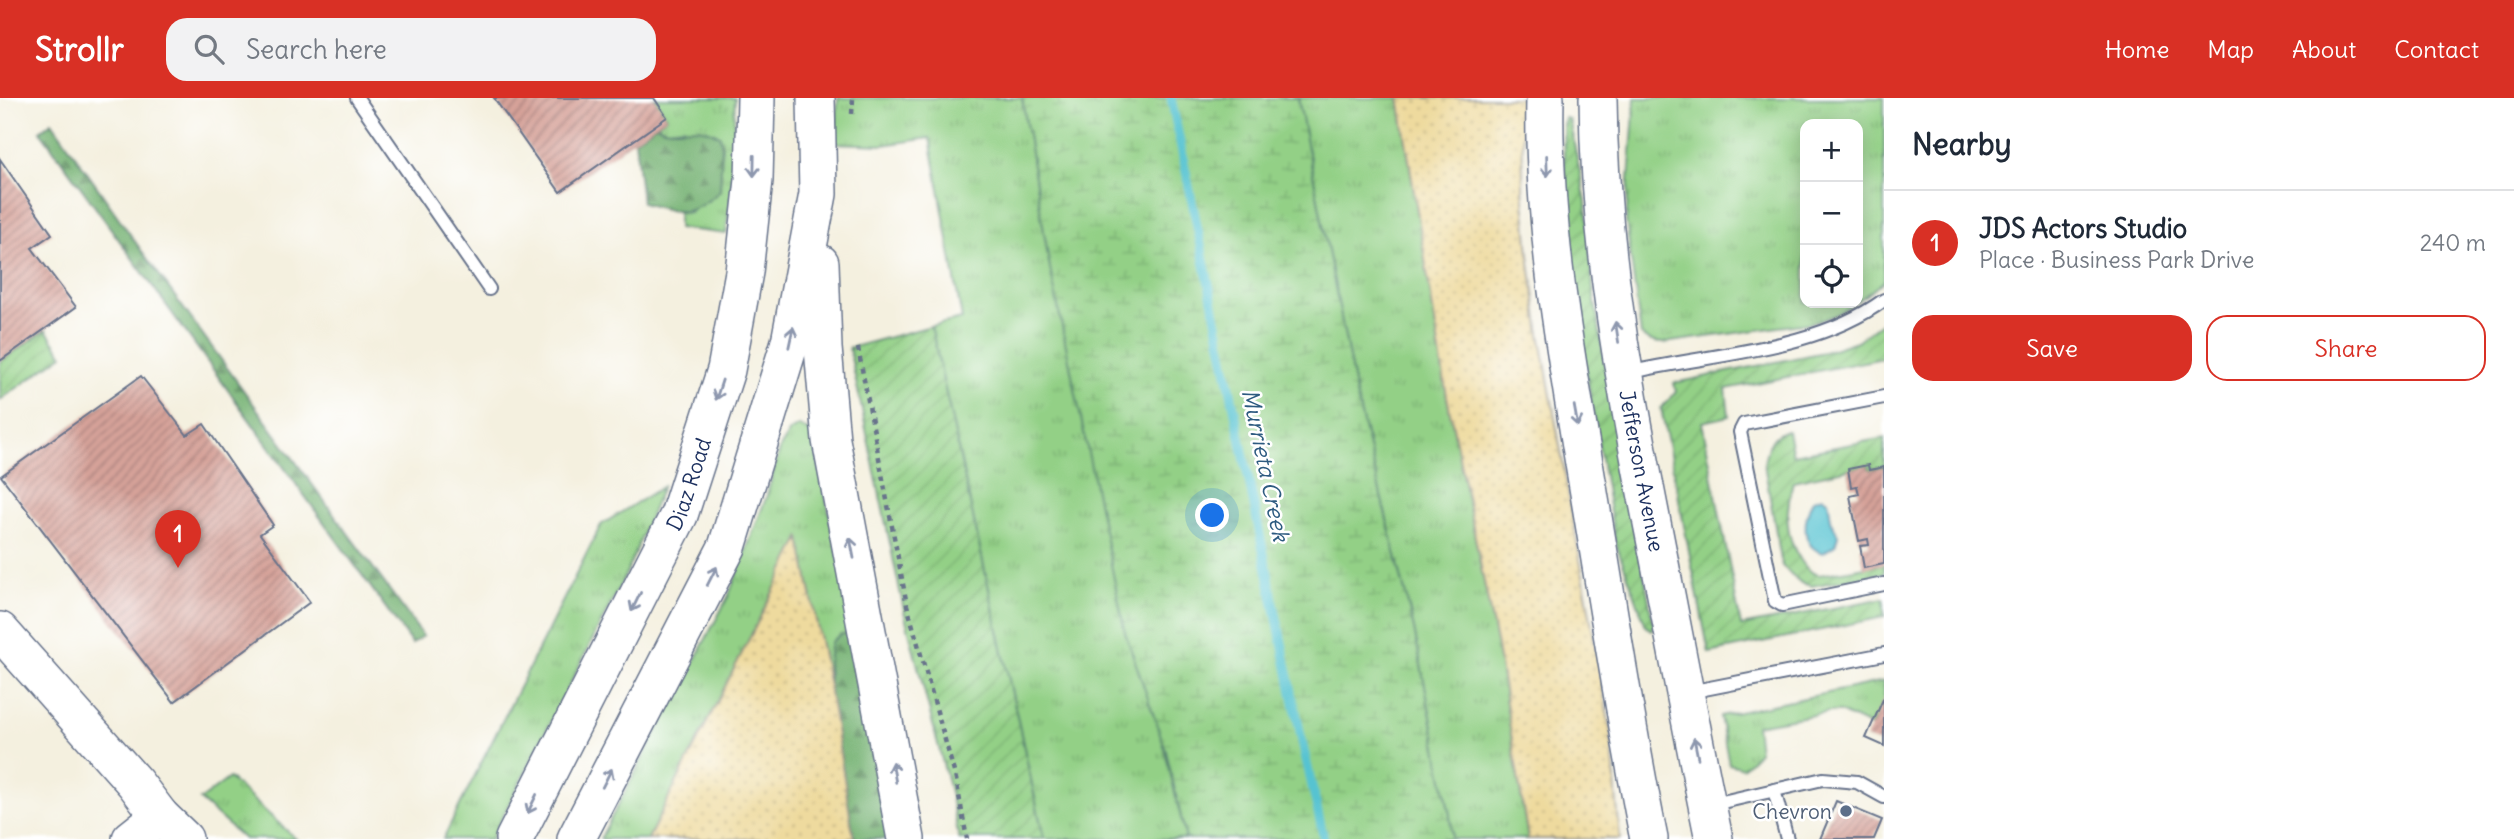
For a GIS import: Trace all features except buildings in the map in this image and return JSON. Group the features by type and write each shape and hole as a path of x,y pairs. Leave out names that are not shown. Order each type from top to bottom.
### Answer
{"main road":[{"name":"Diaz Road","path":"514,839 679,515 722,383 744,272 754,180 756,98"},
{"path":"817,98 823,348 831,440 906,839"},
{"path":"1545,98 1548,201 1567,362 1631,753 1649,839"},
{"path":"1580,98 1590,155 1600,179"},
{"name":"Jefferson Avenue","path":"1598,98 1600,179 1611,296 1710,822"},
{"path":"576,839 727,547 790,342 818,194"},
{"path":"0,631 172,827 131,839"}],"lane":[{"path":"356,98 489,289"},
{"path":"1624,374 1794,341 1832,330 1863,316 1884,300"},
{"path":"1884,397 1744,424 1740,432 1774,601 1782,605 1884,584"},
{"path":"1685,693 1884,654"},
{"path":"1710,822 1774,790 1823,779 1857,782 1884,797"},
{"path":"1774,790 1787,839"}],"path":[{"path":"851,125 853,98"},
{"path":"857,338 907,605 956,779 967,839"}],"green space":[{"path":"654,98 735,98 731,196 726,234 678,228 678,213 691,212 684,127 664,129 656,125 667,117"},
{"path":"838,98 1022,98 1050,268 1186,839 1044,839 931,326 962,319 930,138 883,145 835,143"},
{"path":"1022,98 1298,98 1357,399 1414,629 1450,816 1452,839 1186,839 1166,751 1125,632 1050,268"},
{"path":"1298,98 1399,98 1447,397 1497,647 1528,839 1452,839 1450,816 1414,629 1357,399"},
{"path":"1635,98 1884,98 1884,281 1863,297 1863,119 1800,119 1800,308 1847,308 1835,315 1816,322 1663,343 1651,341 1641,335 1626,221"},
{"path":"1565,118 1569,119 1586,202 1593,289 1654,628 1651,630 1646,626 1615,541 1586,370 1571,247 1564,158"},
{"path":"52,122 141,250 423,636 412,644 40,131"},
{"path":"656,125 671,129 702,129 720,136 720,191 700,206 691,210 675,211 642,203 635,140"},
{"path":"1884,321 1884,358 1726,389 1729,416 1702,422 1741,626 1884,598 1884,617 1709,653 1661,408 1676,392 1674,383 1824,352 1857,341"},
{"path":"931,326 1044,839 959,839 949,787 906,620 849,348"},
{"path":"46,330 63,355 0,400 0,362"},
{"path":"799,426 812,433 859,653 828,662 829,686 800,539 648,839 600,839 728,597 766,498 781,446 790,431"},
{"path":"1784,431 1788,431 1793,455 1884,438 1884,467 1869,470 1868,465 1793,481 1788,523 1796,552 1813,573 1819,575 1884,564 1884,573 1812,586 1801,583 1782,566 1764,464 1770,444"},
{"path":"662,487 627,572 491,839 443,839 601,525"},
{"path":"841,634 851,634 892,839 854,839 829,686 831,642"},
{"path":"1884,681 1884,700 1871,727 1840,712 1756,725 1759,752 1743,768 1729,764 1720,716"},
{"path":"229,778 296,839 244,839 200,800"}],"sand":[{"path":"1399,98 1522,98 1523,188 1529,255 1539,328 1611,734 1620,839 1528,839 1497,647 1447,397"},
{"path":"800,538 829,686 854,839 648,839"}],"water":[{"path":"1822,497 1828,500 1831,520 1838,535 1835,545 1823,553 1810,544 1806,530 1807,514 1813,500"}],"waterway":[{"name":"Murrieta Creek","path":"1171,98 1324,839"}],"place":[{"name":"JDS Actors Studio","path":"178,568"},
{"name":"Chevron","path":"1846,811"}]}
